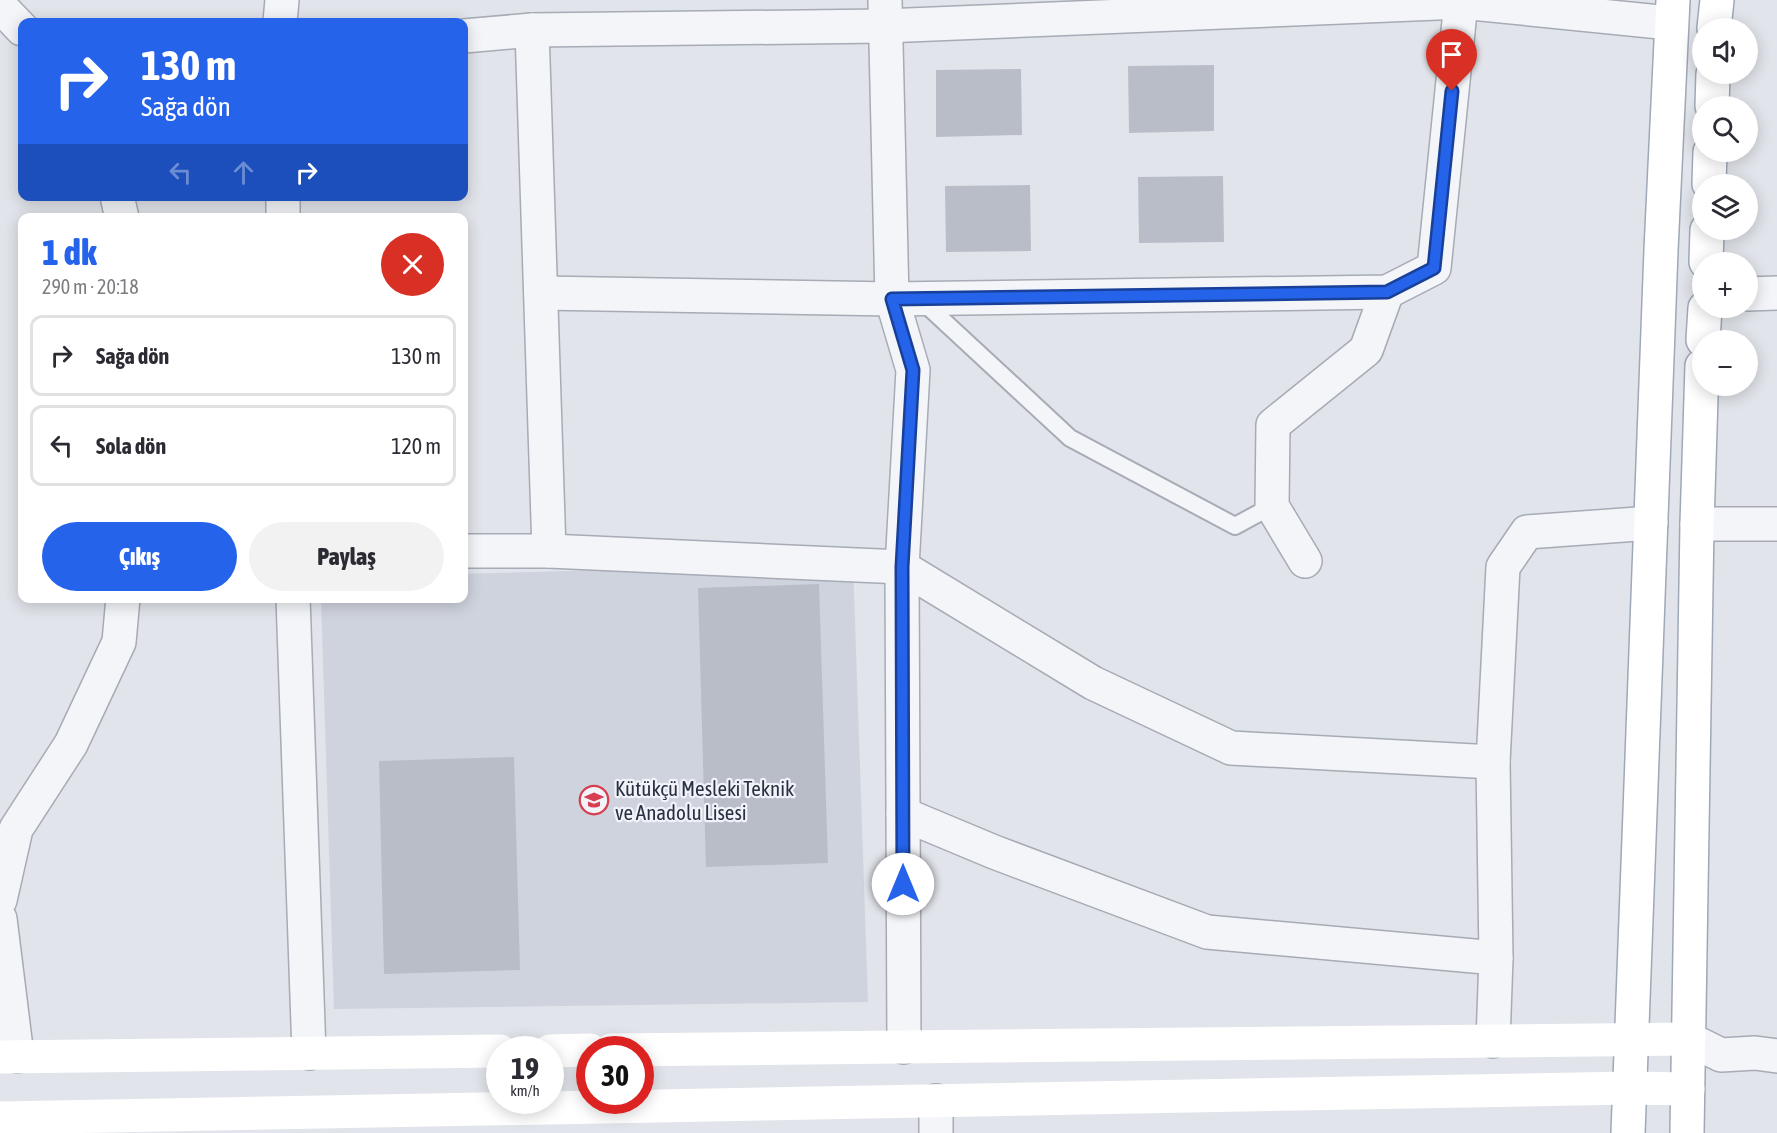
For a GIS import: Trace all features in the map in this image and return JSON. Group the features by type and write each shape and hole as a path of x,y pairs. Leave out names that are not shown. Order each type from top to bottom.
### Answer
{"main road":[{"path":"1715,18 1717,0"},
{"path":"1628,1133 1650,523 1672,11"},
{"path":"1687,1133 1701,396"},
{"path":"654,1050 1689,1039"},
{"path":"9,1056 486,1051"},
{"path":"0,1118 115,1124 317,1123 936,1101 1629,1088 1688,1089"}],"street":[{"path":"280,18 282,0"},
{"path":"541,293 905,298 1387,292 1434,268 1461,1"},
{"path":"468,36 532,30 625,14 884,13 1461,1 1672,11"},
{"path":"0,6 18,25"},
{"path":"884,13 905,298 913,370 902,567 904,1047"},
{"path":"532,30 549,551"},
{"path":"1305,561 1272,506 1274,425 1366,350 1387,292"},
{"path":"1758,294 1777,293"},
{"path":"1492,1041 1496,958 1494,762 1503,567 1527,532 1650,523"},
{"path":"1697,524 1777,524"},
{"path":"468,551 549,551 902,567 1093,683 1231,748 1494,762"},
{"path":"0,900 16,829 71,744 119,642 123,603"},
{"path":"293,603 309,1053"},
{"path":"903,814 994,852 1207,932 1496,958"},
{"path":"0,919 9,1056"},
{"path":"1689,1039 1721,1055 1755,1053 1777,1056"},
{"path":"1688,1089 1721,1055"},
{"path":"936,1101 936,1133"}],"lane":[{"path":"905,298 1070,438 1235,525 1272,506"}],"shaded area":[{"name":"Kütükçü Mesleki Teknik ve Anadolu Lisesi","path":"853,562 868,1002 334,1009 321,603 468,603 468,574"}],"building":[{"path":"1214,65 1214,131 1129,133 1128,66"},
{"path":"1021,69 1022,135 936,137 936,70"},
{"path":"1223,176 1224,242 1139,243 1138,177"},
{"path":"1030,185 1031,251 946,252 945,186"},
{"path":"819,584 828,863 706,867 698,588"},
{"path":"514,757 520,970 384,974 379,761"}],"place":[{"name":"Kütükçü Mesleki Teknik ve Anadolu Lisesi","path":"594,800"}],"route":[{"path":"903,884 902,567 913,370 892,299 1387,292 1434,268 1452,91"}]}
